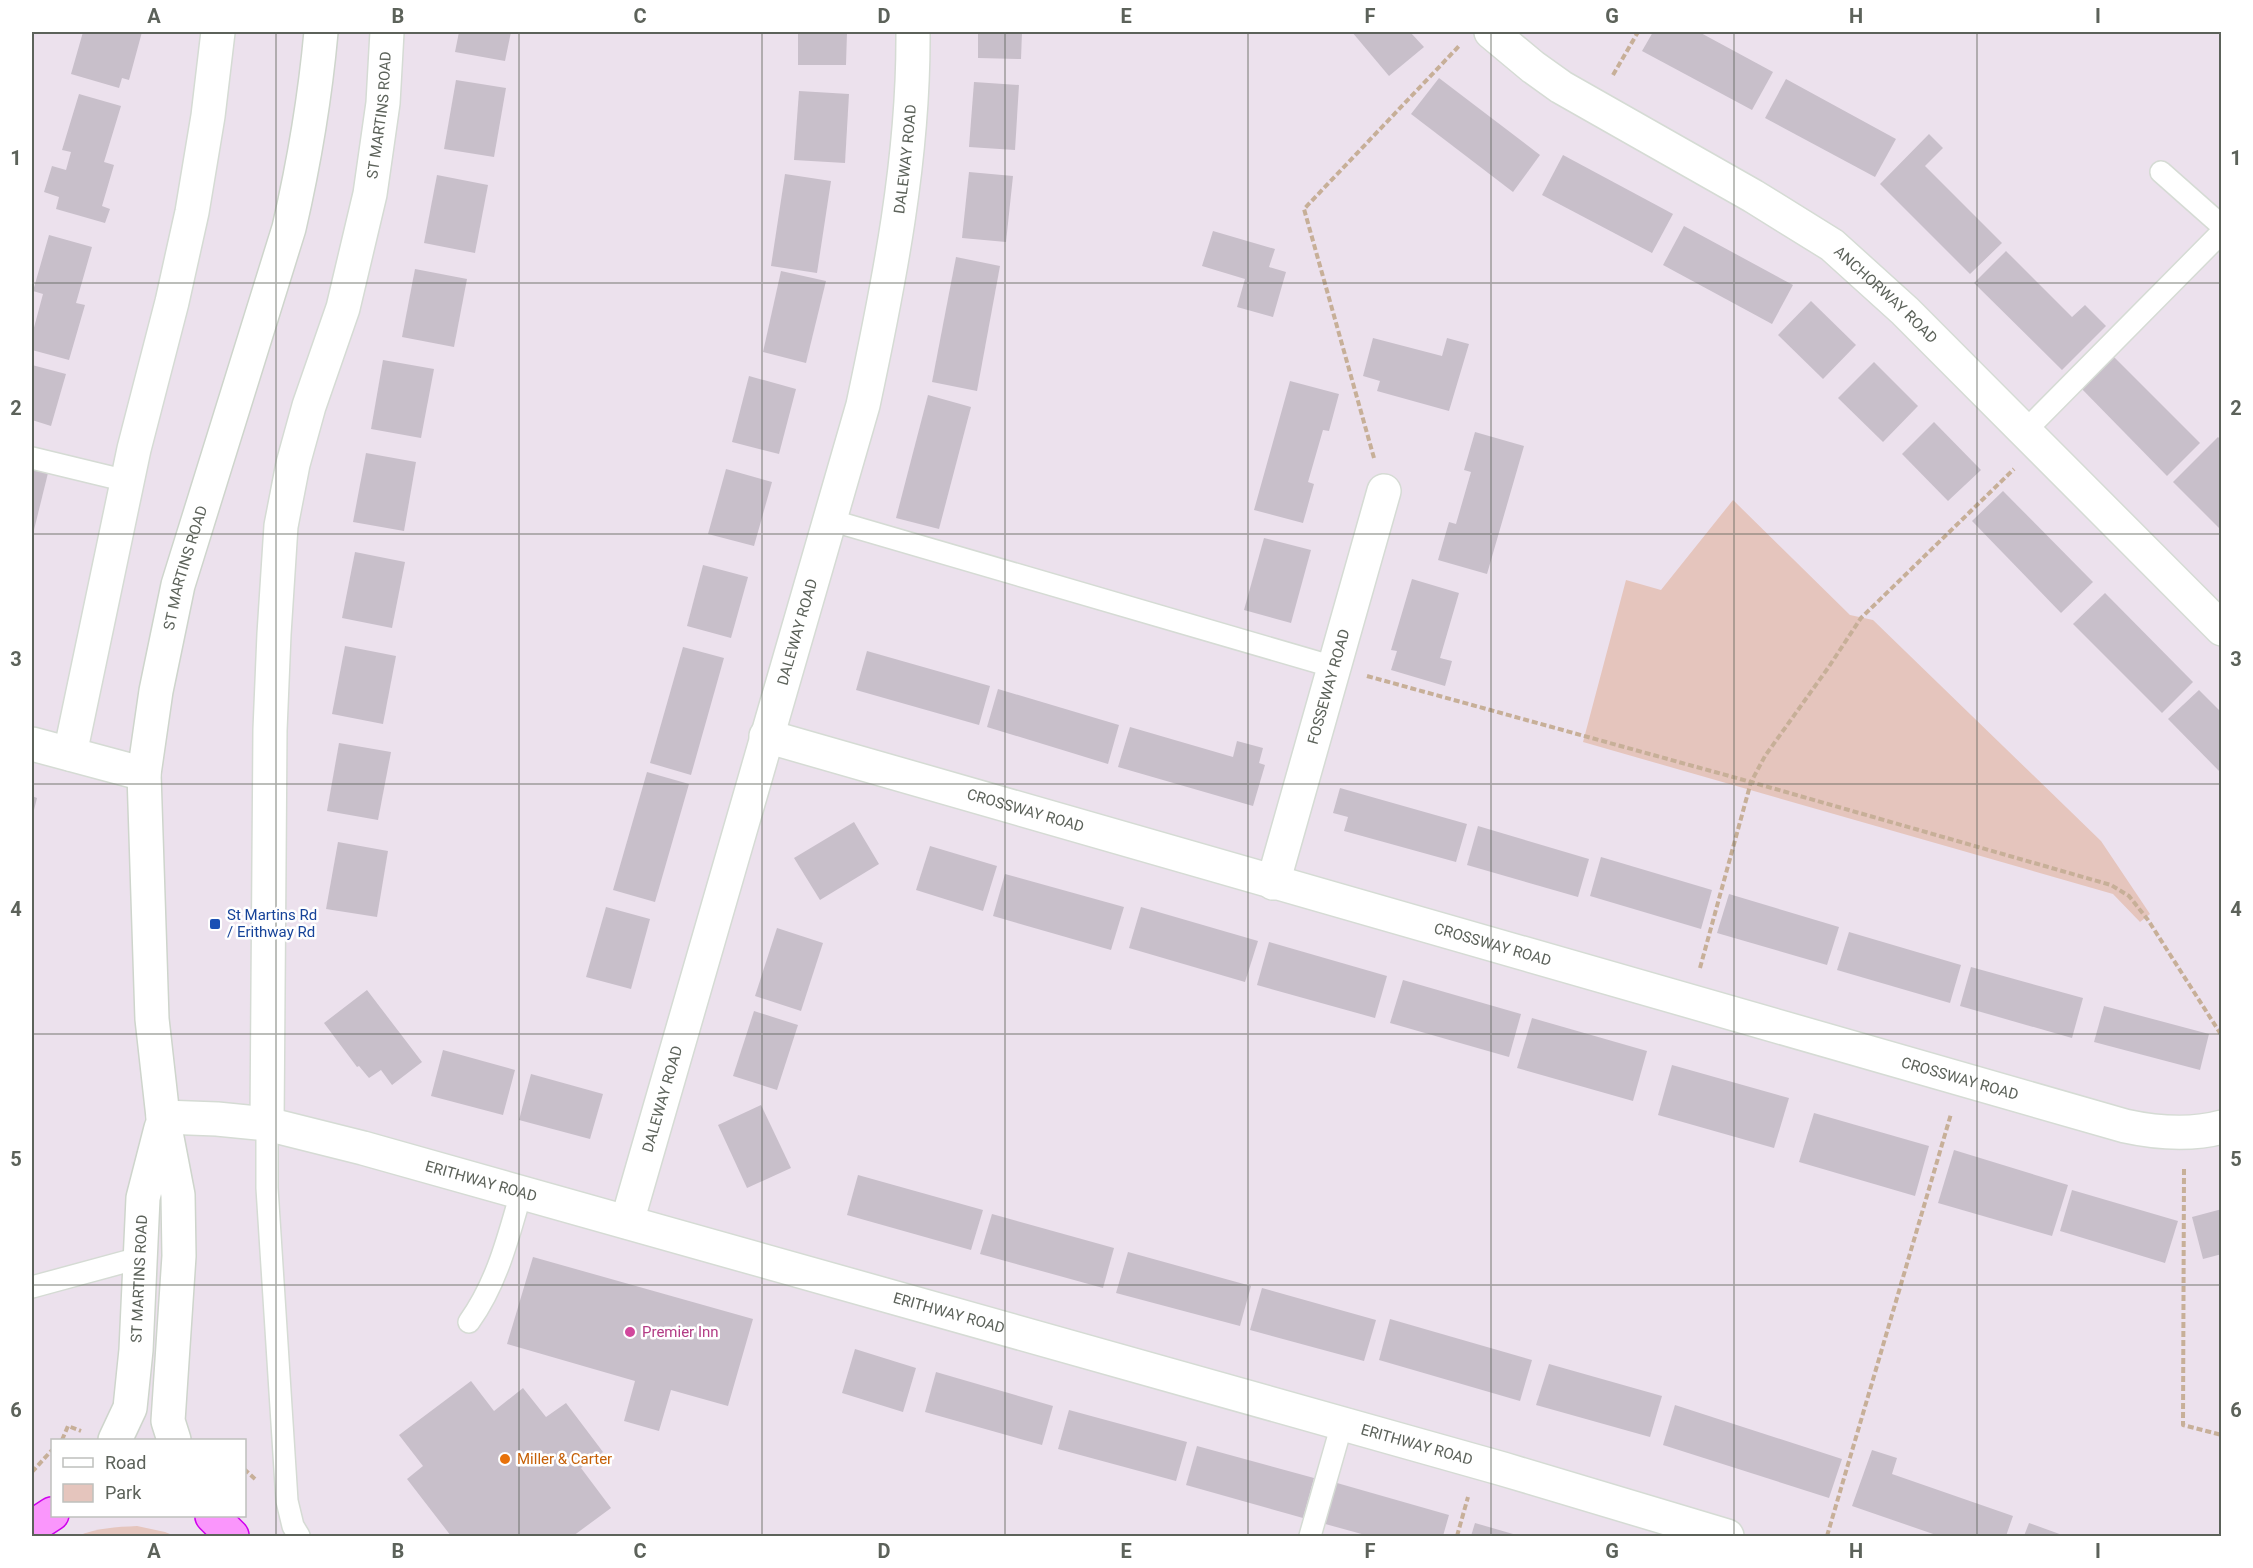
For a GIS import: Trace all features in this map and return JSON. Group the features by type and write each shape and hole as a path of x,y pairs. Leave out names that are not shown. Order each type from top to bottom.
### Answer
{"highway":[{"path":"32,1527 51,1515"},
{"path":"214,1517 232,1536"}],"street":[{"path":"70,754 127,481 192,212 208,116 218,32"},
{"name":"ST MARTINS ROAD","path":"174,1439 168,1421 179,1256 178,1195 163,1117 152,1019 144,774 156,691 178,585 296,197 316,87 321,32"},
{"name":"ST MARTINS ROAD","path":"267,1124 270,742 281,526 293,464 309,406 343,308 370,194 383,103 387,32"},
{"name":"DALEWAY ROAD","path":"627,1222 863,405 885,300 908,136 913,32"},
{"name":"ANCHORWAY ROAD","path":"1478,36 1753,196 1832,245 1905,311 2222,629"},
{"name":"FOSSEWAY ROAD","path":"1273,883 1384,491"},
{"name":"CROSSWAY ROAD","path":"766,736 2125,1126 2148,1131 2185,1133 2222,1127"},
{"path":"32,744 144,774"},
{"name":"ST MARTINS ROAD","path":"115,1439 130,1408 136,1350 143,1198 163,1117"},
{"name":"ERITHWAY ROAD","path":"163,1117 267,1124 363,1148 1503,1469 1727,1536"}],"lane":[{"path":"2161,172 2222,226"},
{"path":"2032,438 2222,232"},
{"path":"32,458 127,481"},
{"path":"830,520 1334,667"},
{"path":"267,1124 267,1188 287,1501 293,1526 299,1536"},
{"path":"469,1322 481,1305 499,1268 521,1193"},
{"path":"32,1287 139,1258"},
{"path":"1310,1536 1342,1424"}],"path":[{"path":"1595,106 1638,32"},
{"path":"1384,491 1304,209 1478,36"},
{"path":"1691,1001 1751,782 1765,756 1861,618 2032,438"},
{"path":"1334,667 1751,782 2111,885 2129,896 2148,920 2222,1036"},
{"path":"1827,1536 1891,1316 1911,1256 1961,1078"},
{"path":"2185,1133 2183,1425 2222,1436"},
{"path":"32,1472 51,1451"}],"green space":[{"path":"1733,500 1850,615 1873,620 2101,841 2150,914 2140,922 2113,894 1583,742 1626,580 1661,590"},
{"path":"137,1526 175,1536 78,1536 114,1527"}],"building":[{"path":"83,32 142,32 129,80 122,78 119,88 71,74"},
{"path":"459,32 511,32 505,61 455,52"},
{"path":"798,32 847,32 846,65 798,65"},
{"path":"978,32 1022,32 1021,59 978,58"},
{"path":"1352,32 1410,32 1424,47 1389,76"},
{"path":"1653,32 1699,32 1773,72 1752,110 1642,51"},
{"path":"1439,78 1540,155 1513,192 1411,114"},
{"path":"1786,79 1896,139 1875,177 1765,118"},
{"path":"456,80 506,88 494,157 444,149"},
{"path":"974,82 1019,85 1015,150 969,147"},
{"path":"799,91 849,94 845,163 794,160"},
{"path":"79,94 121,106 104,162 114,165 102,206 110,209 105,223 56,209 59,197 44,192 52,166 66,170 71,152 62,150"},
{"path":"1929,134 1943,148 1925,166 2002,243 1970,274 1880,184"},
{"path":"1563,155 1673,214 1652,253 1542,195"},
{"path":"969,172 1013,176 1006,242 962,238"},
{"path":"785,174 831,181 817,273 771,266"},
{"path":"437,175 488,185 475,253 424,243"},
{"path":"1684,226 1793,285 1772,324 1663,265"},
{"path":"1213,231 1275,249 1269,267 1286,272 1273,317 1237,307 1245,279 1202,266"},
{"path":"49,235 92,247 76,303 85,305 69,360 32,350 32,335 43,294 33,291"},
{"path":"2006,251 2072,317 2085,305 2106,326 2062,370 1974,283"},
{"path":"956,257 1000,266 977,391 932,382"},
{"path":"415,269 467,279 454,347 402,337"},
{"path":"781,271 826,281 806,363 763,352"},
{"path":"1811,301 1856,345 1823,379 1778,335"},
{"path":"1373,338 1442,356 1447,338 1469,344 1449,411 1377,391 1380,381 1363,376"},
{"path":"2111,354 2200,443 2167,476 2079,386"},
{"path":"383,360 434,369 421,438 371,429"},
{"path":"1874,362 1918,406 1883,442 1838,398"},
{"path":"32,365 66,374 51,426 32,420"},
{"path":"749,376 796,389 779,454 732,442"},
{"path":"1290,381 1339,394 1329,431 1323,430 1308,482 1314,484 1303,523 1254,510"},
{"path":"928,395 971,407 939,529 896,518"},
{"path":"1934,422 1981,470 1948,501 1902,454"},
{"path":"1475,432 1524,446 1487,574 1438,560 1449,522 1456,524 1471,472 1464,470"},
{"path":"2218,437 2222,441 2222,531 2173,482"},
{"path":"366,453 416,462 404,531 353,522"},
{"path":"32,465 49,469 32,538"},
{"path":"726,469 772,482 754,546 708,534"},
{"path":"2003,491 2093,582 2061,613 1972,521"},
{"path":"1264,538 1311,550 1291,623 1244,610"},
{"path":"355,552 405,562 392,628 342,618"},
{"path":"703,565 748,577 731,638 687,626"},
{"path":"1412,579 1459,593 1440,658 1452,661 1445,686 1391,670 1397,651 1391,650"},
{"path":"2105,593 2193,682 2162,713 2073,624"},
{"path":"345,646 396,656 383,724 332,714"},
{"path":"683,647 724,658 691,775 650,763"},
{"path":"867,651 990,686 979,725 856,690"},
{"path":"998,689 1119,725 1108,764 987,727"},
{"path":"2199,690 2222,713 2222,774 2168,719"},
{"path":"1130,727 1233,757 1237,741 1263,748 1259,763 1265,765 1253,806 1118,767"},
{"path":"339,743 391,752 378,820 327,811"},
{"path":"647,772 689,784 655,902 613,890"},
{"path":"1340,788 1467,824 1456,862 1344,831 1348,817 1333,813"},
{"path":"32,796 37,798 32,818"},
{"path":"854,822 879,864 820,900 794,858"},
{"path":"1478,826 1589,859 1578,897 1467,865"},
{"path":"338,842 388,851 377,917 326,909"},
{"path":"930,846 997,866 983,911 916,890"},
{"path":"1601,857 1712,890 1701,929 1590,896"},
{"path":"1005,874 1124,907 1111,950 993,916"},
{"path":"1729,894 1839,927 1827,965 1717,933"},
{"path":"606,907 650,919 631,989 586,977"},
{"path":"1141,907 1258,941 1245,982 1129,948"},
{"path":"777,928 823,943 801,1011 755,996"},
{"path":"1849,932 1961,965 1950,1003 1837,970"},
{"path":"1269,942 1387,976 1375,1018 1257,985"},
{"path":"1971,967 2083,998 2072,1038 1960,1006"},
{"path":"1403,980 1521,1014 1509,1057 1390,1023"},
{"path":"367,990 422,1062 392,1085 381,1070 369,1078 359,1066 357,1067 324,1023"},
{"path":"2104,1006 2209,1034 2200,1070 2094,1042"},
{"path":"754,1011 798,1025 777,1090 733,1076"},
{"path":"1532,1018 1647,1051 1633,1101 1517,1068"},
{"path":"443,1050 515,1070 503,1115 431,1096"},
{"path":"1672,1065 1789,1098 1774,1148 1658,1115"},
{"path":"531,1074 603,1094 590,1139 519,1120"},
{"path":"761,1105 791,1168 747,1188 718,1125"},
{"path":"1814,1113 1929,1146 1915,1196 1799,1162"},
{"path":"1954,1150 2068,1185 2052,1236 1938,1203"},
{"path":"858,1175 983,1210 971,1250 847,1215"},
{"path":"2072,1190 2178,1221 2165,1263 2060,1231"},
{"path":"2222,1209 2222,1254 2203,1259 2192,1217"},
{"path":"992,1214 1114,1248 1103,1288 980,1254"},
{"path":"1128,1252 1251,1286 1240,1326 1116,1293"},
{"name":"Premier Inn","path":"533,1257 753,1319 728,1406 671,1390 659,1431 624,1421 635,1381 507,1344"},
{"path":"1262,1288 1376,1320 1364,1361 1250,1330"},
{"path":"1390,1319 1532,1360 1520,1401 1379,1360"},
{"path":"855,1349 916,1368 903,1412 842,1393"},
{"path":"1549,1364 1662,1396 1650,1437 1536,1405"},
{"path":"936,1372 1053,1406 1042,1445 925,1412"},
{"name":"Miller & Carter","path":"471,1381 494,1411 523,1388 546,1417 566,1403 603,1452 581,1468 611,1508 573,1536 451,1536 407,1479 423,1466 399,1435"},
{"path":"1675,1405 1842,1459 1829,1498 1663,1445"},
{"path":"1069,1410 1187,1442 1176,1481 1058,1449"},
{"path":"1197,1446 1314,1478 1303,1518 1186,1485"},
{"path":"1872,1450 1897,1458 1892,1474 2013,1516 2006,1536 1939,1536 1852,1506"},
{"path":"1330,1481 1449,1515 1443,1536 1369,1536 1318,1522"},
{"path":"1475,1523 1520,1536 1471,1536"},
{"path":"2029,1523 2065,1536 2024,1536"}],"place":[{"name":"St Martins Rd / Erithway Rd","path":"215,924"},
{"name":"Premier Inn","path":"630,1332"},
{"name":"Miller & Carter","path":"505,1459"}]}
